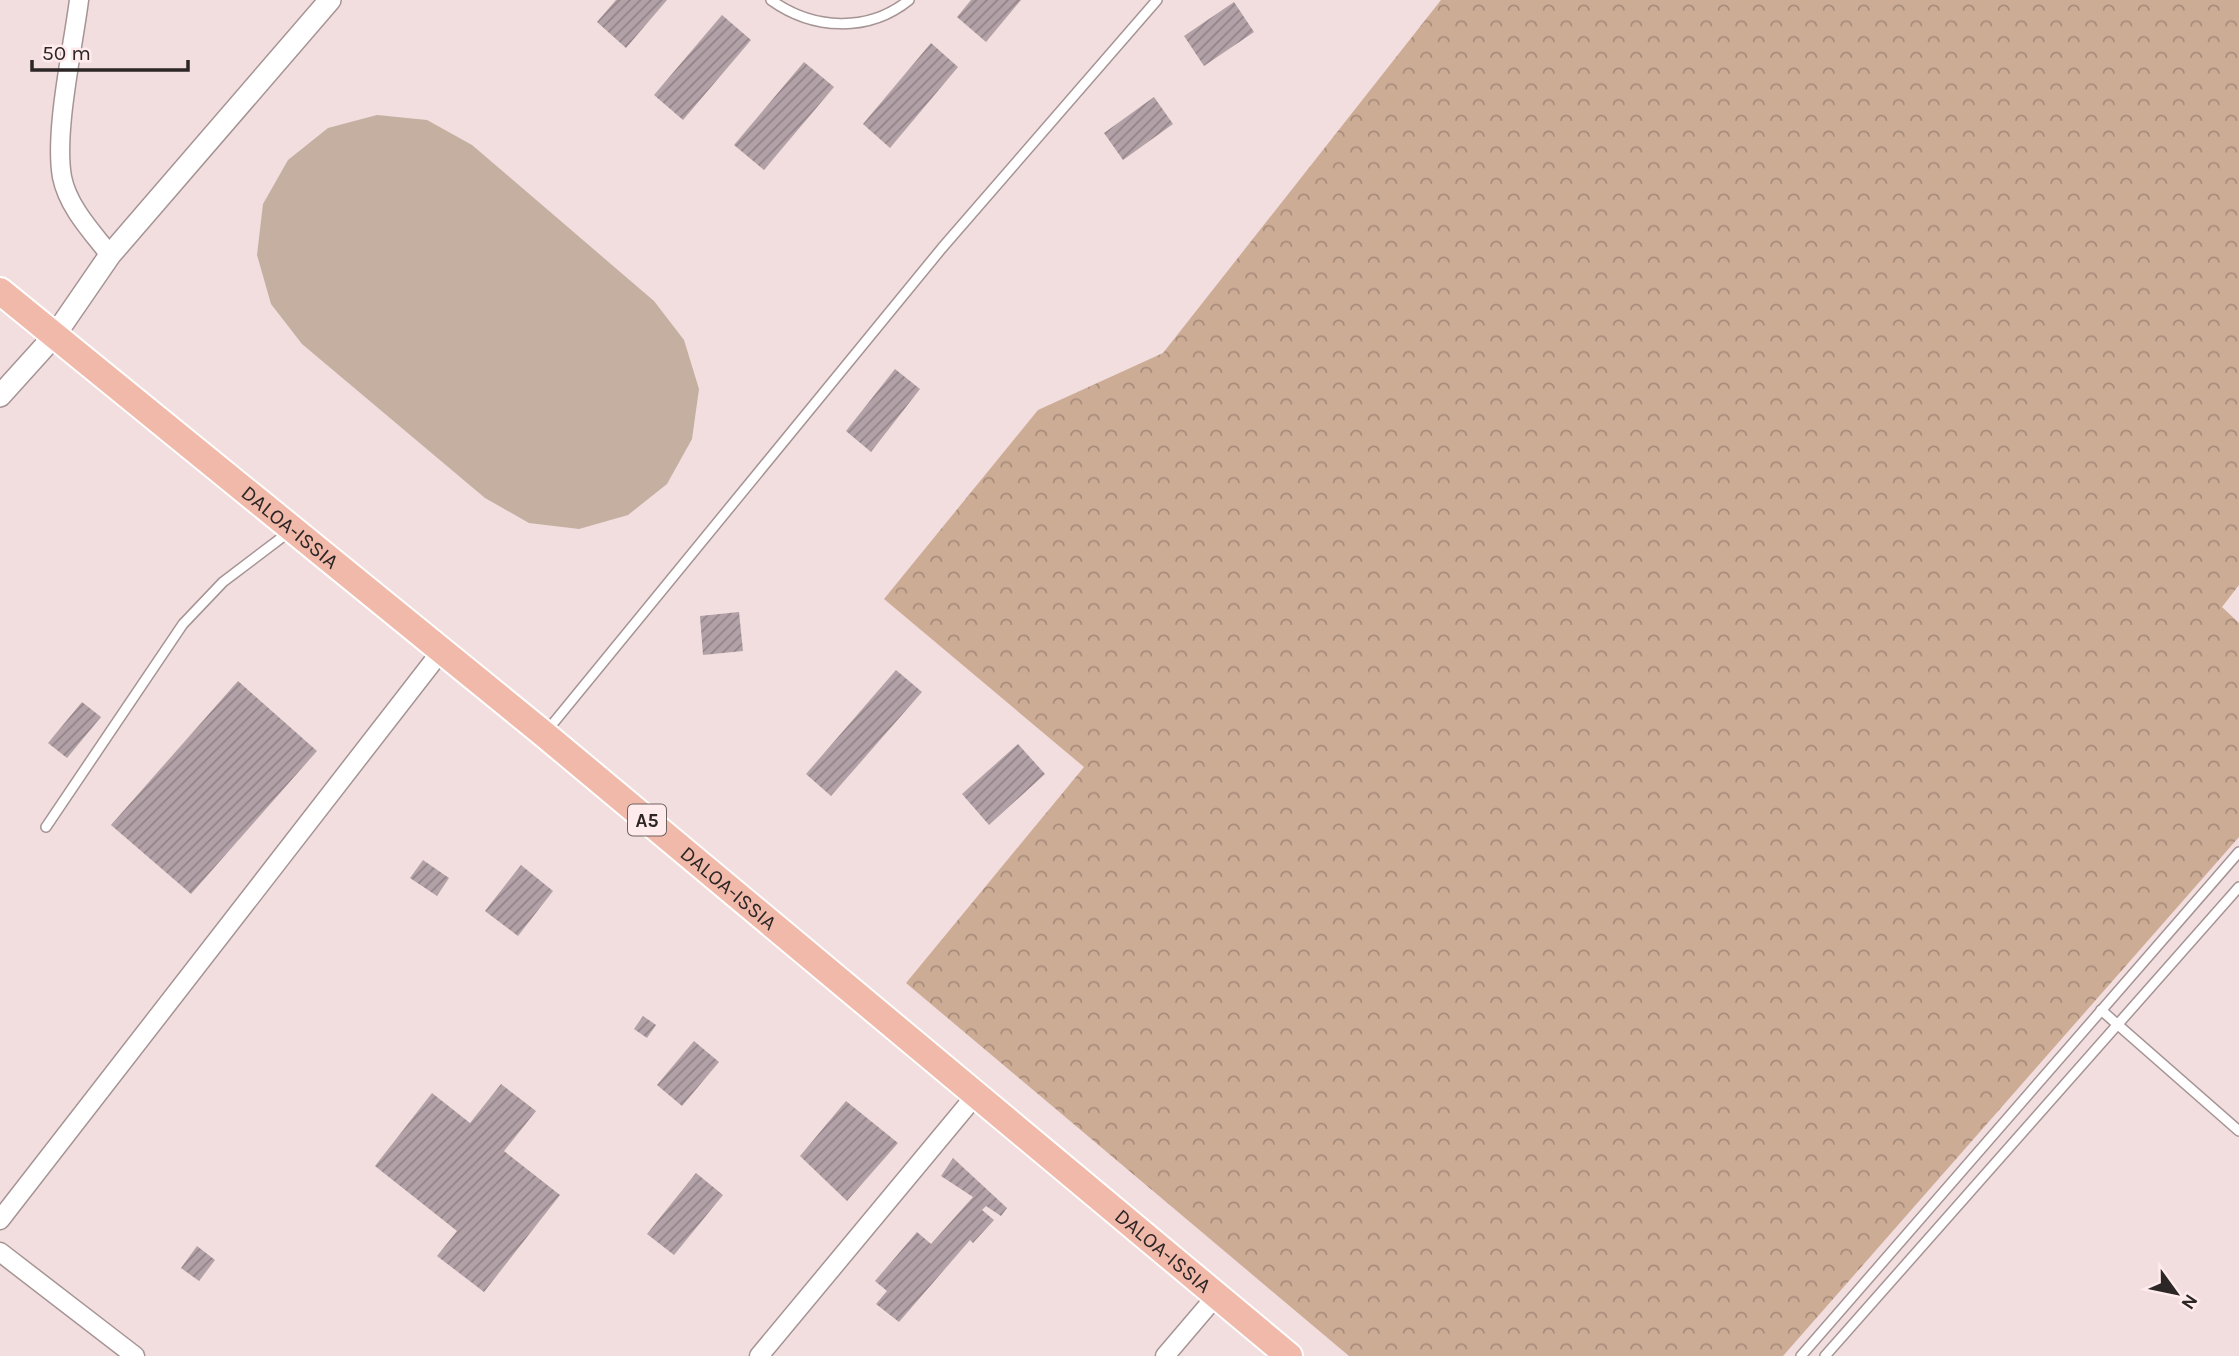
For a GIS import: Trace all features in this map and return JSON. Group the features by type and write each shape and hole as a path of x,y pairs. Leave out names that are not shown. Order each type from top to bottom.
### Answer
{"main road":[{"name":"DALOA-ISSIA","path":"0,291 544,734 1289,1356"}],"street":[{"path":"79,0 60,144 63,179 76,211 110,255"},
{"path":"0,396 55,335 110,255 330,0"},
{"path":"0,1220 442,650"},
{"path":"759,1356 975,1096"},
{"path":"0,1252 135,1356"},
{"path":"1165,1356 1217,1295"}],"lane":[{"path":"771,0 800,16 830,24 861,24 895,11 909,0"},
{"path":"544,734 942,248 1157,0"},
{"path":"46,827 183,624 223,582 293,529"},
{"path":"1801,1356 2239,852"},
{"path":"1825,1356 2239,887"},
{"path":"2101,1010 2239,1131"}],"shaded area":[{"path":"377,115 427,120 472,145 654,301 684,340 699,389 692,439 667,484 628,515 579,529 529,523 485,498 302,344 271,304 257,255 263,204 288,160 328,128"}],"green space":[{"path":"1441,0 2239,0 2239,585 2222,607 2239,623 2239,837 1783,1356 1349,1356 906,983 1084,767 884,599 1038,410 1163,353"}],"building":[{"path":"616,0 667,0 626,48 597,22"},
{"path":"971,0 1021,0 986,42 957,17"},
{"path":"1234,2 1254,32 1204,66 1184,36"},
{"path":"722,15 751,40 683,120 654,95"},
{"path":"931,43 958,67 890,148 863,124"},
{"path":"804,62 834,87 764,170 734,145"},
{"path":"1154,97 1173,124 1123,160 1104,133"},
{"path":"895,369 920,389 871,452 846,431"},
{"path":"739,612 743,651 703,655 700,616"},
{"path":"896,670 922,692 831,796 806,774"},
{"path":"238,681 317,751 191,894 111,825"},
{"path":"82,702 101,717 67,758 48,743"},
{"path":"1018,744 1045,774 989,825 962,794"},
{"path":"423,860 449,878 437,896 410,878"},
{"path":"521,865 553,891 518,936 485,911"},
{"path":"643,1016 656,1025 647,1038 634,1029"},
{"path":"694,1041 719,1062 682,1106 657,1085"},
{"path":"501,1084 536,1111 504,1151 560,1195 484,1292 437,1256 457,1231 375,1166 432,1093 470,1123"},
{"path":"846,1101 898,1143 847,1201 800,1156"},
{"path":"953,1158 1007,1208 1001,1216 986,1206 982,1210 994,1220 973,1243 970,1240 899,1322 876,1304 887,1291 875,1281 917,1232 931,1244 973,1197 941,1176"},
{"path":"696,1173 723,1195 674,1255 647,1234"},
{"path":"197,1246 215,1260 199,1281 181,1268"}]}
